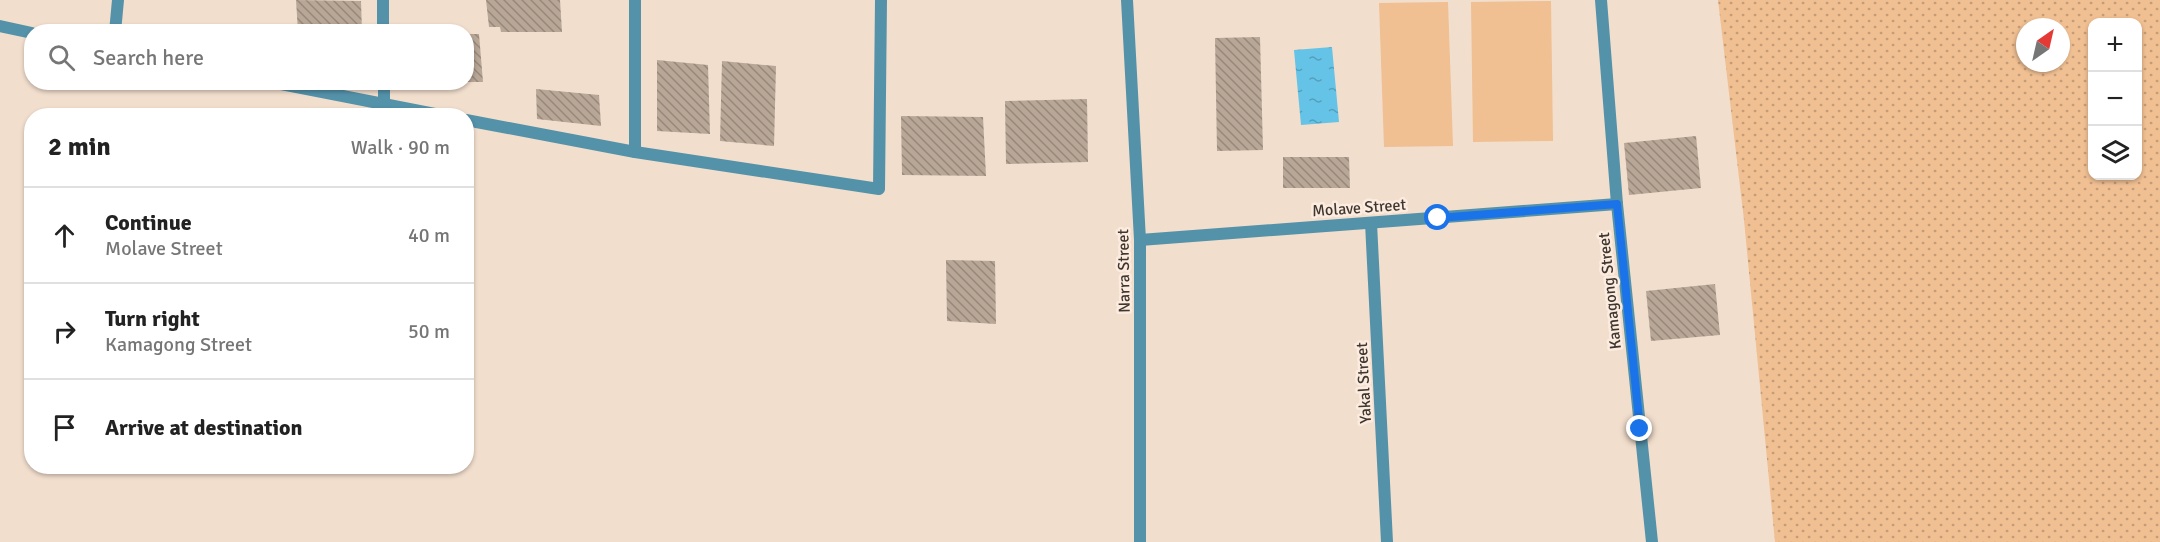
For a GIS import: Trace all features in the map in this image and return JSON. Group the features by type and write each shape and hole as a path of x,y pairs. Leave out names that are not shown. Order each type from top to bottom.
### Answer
{"street":[{"path":"116,24 118,0"},
{"path":"383,0 383,24"},
{"path":"635,0 635,152"},
{"path":"474,122 635,152 879,189 881,0"},
{"name":"Narra Street","path":"1127,0 1140,240 1140,542"},
{"name":"Kamagong Street","path":"1601,0 1617,204 1652,542"},
{"path":"0,26 24,31"},
{"path":"312,90 404,108"},
{"path":"384,90 384,104"},
{"name":"Molave Street","path":"1140,240 1617,204"},
{"name":"Yakal Street","path":"1371,223 1387,542"}],"shaded area":[{"path":"1718,0 2160,0 2160,542 1775,542 1744,220"},
{"path":"1551,1 1553,141 1473,142 1471,2"},
{"path":"1448,2 1453,146 1384,147 1379,3"}],"water":[{"path":"1332,47 1339,122 1301,125 1294,50"}],"building":[{"path":"296,0 361,1 362,24 298,24"},
{"path":"486,0 560,0 562,32 501,32 500,27 489,27"},
{"path":"474,34 479,34 483,82 474,82"},
{"path":"1260,37 1263,150 1217,151 1215,38"},
{"path":"657,60 708,65 710,134 657,131"},
{"path":"722,61 776,66 774,146 720,141"},
{"path":"536,89 599,95 601,126 537,119"},
{"path":"1087,99 1088,162 1006,164 1005,101"},
{"path":"901,116 983,117 986,176 902,175"},
{"path":"1696,136 1701,188 1629,195 1624,143"},
{"path":"1283,157 1349,157 1350,188 1283,188"},
{"path":"946,260 995,261 996,324 947,321"},
{"path":"1715,284 1720,335 1651,341 1646,291"}],"route":[{"path":"1438,218 1617,204 1640,429"}]}
